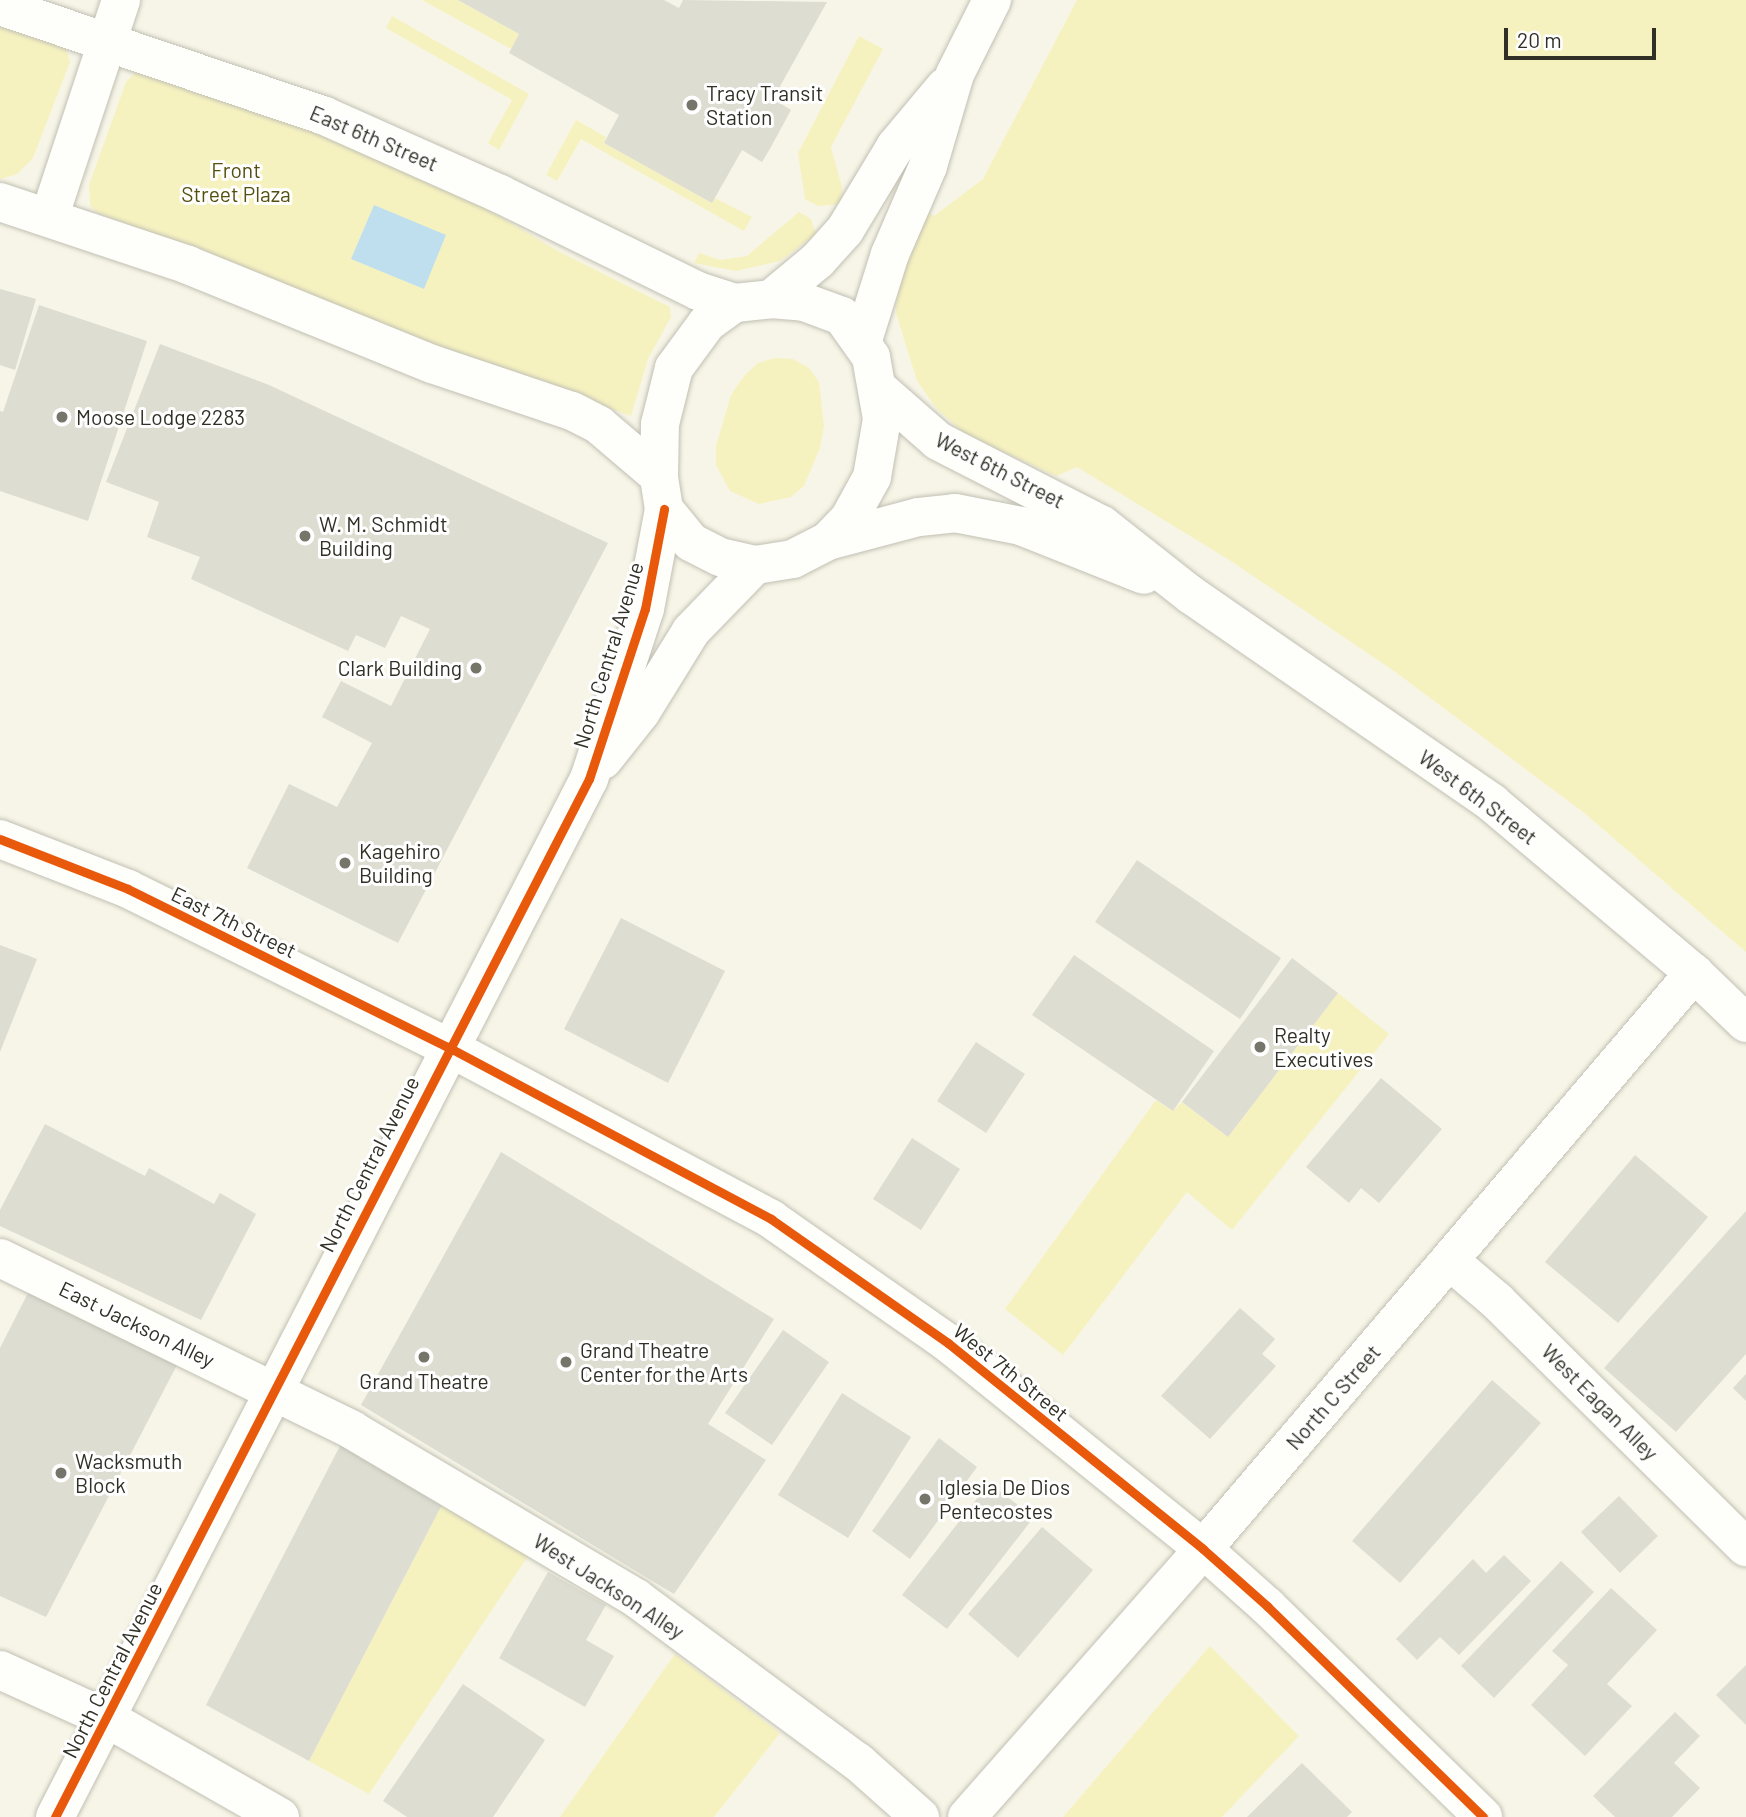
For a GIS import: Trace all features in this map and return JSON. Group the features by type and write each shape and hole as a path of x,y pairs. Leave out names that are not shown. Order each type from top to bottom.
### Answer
{"street":[{"path":"49,218 121,0"},
{"path":"863,340 890,254 929,166 955,74 992,0"},
{"name":"East 6th Street","path":"0,5 337,121 500,194 698,291 753,301"},
{"path":"662,492 660,424 674,368 707,323 753,301 818,260 845,230 895,148 955,74"},
{"path":"0,202 188,265 432,364 572,411 609,433 662,492 691,542 720,557 755,565 793,559 828,541 861,503 872,477 880,446 880,390 863,340 842,316 804,302 753,301"},
{"name":"West 6th Street","path":"880,390 938,441 1102,524 1191,595 1492,803 1694,973 1746,1023"},
{"name":"North Central Avenue","path":"55,1817 108,1718 448,1047 589,779 645,609 662,492"},
{"name":"West 6th Street","path":"828,541 919,517 955,513 1021,526 1191,595"},
{"name":"North Central Avenue","path":"589,779 641,712 691,631 755,565"},
{"name":"East 7th Street","path":"0,839 128,888 448,1047"},
{"name":"North C Street","path":"967,1817 1203,1549 1694,973"},
{"name":"West 7th Street","path":"448,1047 771,1219 948,1343 1203,1549 1267,1606 1483,1817"},
{"name":"East Jackson Alley","path":"0,1258 273,1392"},
{"name":"West Eagan Alley","path":"1450,1261 1497,1301 1746,1547"},
{"name":"West Jackson Alley","path":"273,1392 352,1430 636,1598 858,1762 920,1817"},
{"path":"0,1670 108,1718 280,1817"}],"green space":[{"path":"422,0 458,0 519,34 511,49"},
{"path":"1077,0 1746,0 1746,952 1583,812 1394,671 1231,561 1077,467 1056,476 965,434 937,409 917,381 896,313 898,286 926,212 934,216 983,179"},
{"path":"392,16 529,94 499,150 488,143 512,100 386,28"},
{"path":"0,20 65,44 70,62 33,158 17,174 0,179"},
{"path":"859,36 883,49 831,147 842,187 841,204 818,206 805,199 798,153"},
{"name":"Front Street Plaza","path":"137,71 262,110 463,195 558,251 670,307 671,317 648,359 631,416 432,344 96,212 90,205 89,185 126,82"},
{"path":"576,120 606,137 604,143 712,203 715,198 752,217 744,231 581,139 557,181 546,175"},
{"path":"799,212 811,219 816,234 780,261 736,271 694,263 699,253 720,260 747,256"},
{"path":"775,358 793,359 809,368 819,382 824,426 820,448 804,486 791,497 759,504 730,491 716,465 716,446 731,395 744,376 758,363"},
{"path":"1338,993 1389,1034 1232,1230 1187,1192 1063,1355 1005,1309 1156,1100 1173,1111 1182,1102 1228,1137"},
{"path":"445,1499 528,1556 369,1794 309,1761"},
{"path":"1210,1646 1299,1736 1222,1817 1063,1817"},
{"path":"675,1654 780,1733 714,1817 560,1817"}],"water":[{"path":"374,205 446,235 424,289 351,259"}],"building":[{"name":"Tracy Transit Station","path":"458,0 664,0 679,8 683,0 827,2 773,99 791,110 771,147 762,162 742,150 712,203 604,143 619,115 509,53 519,34"},
{"path":"0,289 36,299 15,370 0,365"},
{"name":"Moose Lodge 2283","path":"39,305 147,341 88,521 0,491 0,411 3,412"},
{"path":"160,344 269,385 608,543 398,943 247,868 289,784 337,807 372,743 322,717 341,681 391,706 430,629 401,616 385,648 356,635 348,651 191,579 200,557 147,537 159,502 106,482"},
{"path":"1137,860 1281,958 1240,1019 1095,922"},
{"path":"621,918 725,971 668,1083 564,1029"},
{"path":"0,945 37,959 0,1052"},
{"path":"1074,955 1214,1051 1173,1111 1032,1015"},
{"name":"Realty Executives","path":"1292,958 1338,993 1228,1137 1182,1102"},
{"path":"976,1042 1025,1074 986,1133 937,1101"},
{"path":"1381,1078 1442,1129 1379,1203 1361,1188 1349,1203 1306,1167"},
{"path":"45,1124 145,1176 149,1168 214,1204 220,1193 256,1214 201,1320 0,1226 0,1210"},
{"path":"912,1138 960,1169 921,1230 873,1199"},
{"name":"Grand Theatre Center for the Arts","path":"501,1152 774,1319 708,1424 766,1460 674,1594 361,1405"},
{"path":"1635,1155 1708,1217 1618,1323 1545,1262"},
{"path":"1746,1211 1746,1354 1676,1432 1604,1368"},
{"name":"Wacksmuth Block","path":"29,1291 178,1363 46,1617 0,1596 0,1348"},
{"path":"1240,1308 1275,1339 1262,1354 1276,1366 1210,1439 1161,1396"},
{"path":"783,1330 829,1362 772,1445 725,1413"},
{"path":"1746,1374 1746,1401 1733,1388"},
{"path":"1492,1380 1541,1423 1400,1583 1352,1541"},
{"path":"842,1393 911,1437 848,1538 778,1495"},
{"name":"Iglesia De Dios Pentecostes","path":"939,1438 977,1467 910,1559 872,1531"},
{"path":"342,1442 445,1499 309,1761 206,1705"},
{"path":"989,1483 1034,1517 947,1629 902,1595"},
{"path":"1619,1496 1658,1536 1620,1573 1581,1532"},
{"path":"1042,1527 1093,1570 1018,1658 968,1614"},
{"path":"1504,1555 1531,1581 1459,1655 1440,1637 1417,1660 1396,1639 1473,1559 1486,1573"},
{"path":"1561,1561 1594,1592 1494,1698 1461,1666"},
{"path":"548,1572 606,1605 586,1640 614,1656 585,1707 499,1658"},
{"path":"1611,1588 1657,1630 1607,1684 1632,1706 1585,1756 1531,1705 1568,1665 1552,1651"},
{"path":"1746,1665 1746,1725 1716,1695"},
{"path":"463,1684 545,1740 493,1817 407,1817 383,1801"},
{"path":"1675,1712 1700,1736 1674,1763 1700,1788 1672,1817 1615,1817 1593,1796"},
{"path":"1302,1763 1352,1812 1347,1817 1247,1817"}],"cycle path":[{"path":"55,1817 589,779 645,609 664,509"},
{"path":"0,839 128,889 448,1047 771,1219 948,1343 1203,1549 1267,1606 1483,1817"}],"place":[{"name":"Tracy Transit Station","path":"692,105"},
{"name":"Moose Lodge 2283","path":"62,417"},
{"name":"W. M. Schmidt Building","path":"305,536"},
{"name":"Clark Building","path":"476,668"},
{"name":"Kagehiro Building","path":"345,863"},
{"name":"Realty Executives","path":"1260,1047"},
{"name":"Grand Theatre","path":"424,1357"},
{"name":"Grand Theatre Center for the Arts","path":"566,1362"},
{"name":"Wacksmuth Block","path":"61,1473"},
{"name":"Iglesia De Dios Pentecostes","path":"925,1499"}]}
